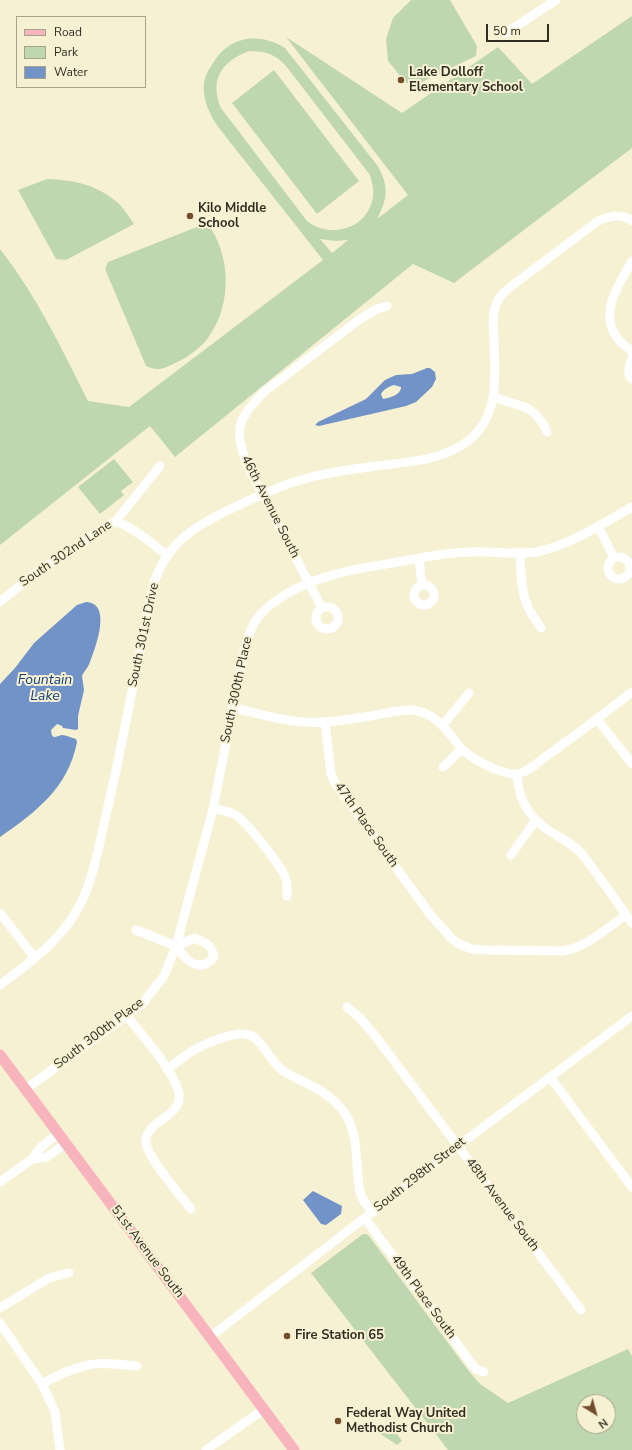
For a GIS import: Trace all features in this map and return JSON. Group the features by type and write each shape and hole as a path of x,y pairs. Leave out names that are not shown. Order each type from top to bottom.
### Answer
{"main road":[{"name":"51st Avenue South","path":"0,1055 294,1450"}],"street":[{"path":"506,32 556,0"},
{"name":"South 301st Drive","path":"0,985 48,948 63,931 78,909 85,894 96,859 118,764 152,586 158,569 167,555 180,540 194,529 221,513 261,494 301,480 318,476 428,458 452,451 468,441 479,430 490,412 494,397 493,313 500,296 598,221 617,215 623,216 632,221"},
{"path":"632,261 612,298 609,316 611,327 617,338 632,351"},
{"name":"46th Avenue South","path":"322,608 247,465 241,448 239,426 244,416 264,392 360,319 378,309 387,306"},
{"path":"632,357 628,371 632,379"},
{"path":"494,397 532,411 541,420 547,432"},
{"name":"South 302nd Lane","path":"0,602 34,574 114,522 160,466"},
{"name":"South 300th Place","path":"26,1089 142,1004 160,982 171,961 213,808 244,651 250,631 259,615 272,603 308,583 334,573 450,553 534,552 556,546 598,526 632,507"},
{"path":"114,522 119,522 131,529 167,555"},
{"path":"598,526 614,558"},
{"path":"520,552 524,598 541,628"},
{"path":"419,558 422,585"},
{"path":"232,708 300,722 325,722 412,710 426,713 443,725 462,749 477,761 516,774 536,763 632,692"},
{"path":"443,725 469,693"},
{"path":"597,718 632,764"},
{"name":"47th Place South","path":"325,722 332,774 335,783 429,913 452,939 467,947 485,950 570,950 590,940 626,914"},
{"path":"443,767 462,749"},
{"path":"516,774 521,798 526,810 536,820 578,850 632,923"},
{"path":"213,808 232,813 248,826 283,872 287,881 287,896"},
{"path":"512,855 536,820"},
{"path":"0,913 35,958"},
{"path":"136,930 176,946"},
{"name":"48th Avenue South","path":"347,1007 360,1018 376,1037 581,1310"},
{"path":"127,1016 167,1069 174,1081 179,1095 177,1104 173,1111 149,1131 146,1143 153,1158 191,1209"},
{"name":"South 298th Street","path":"210,1337 458,1146 632,1016"},
{"name":"49th Place South","path":"167,1069 189,1053 208,1044 243,1033 251,1035 257,1040 271,1059 280,1068 321,1091 332,1099 341,1108 356,1139 360,1192 369,1215 471,1363 476,1369 484,1372"},
{"path":"550,1077 632,1187"},
{"path":"0,1182 32,1159 41,1146 59,1133"},
{"path":"32,1159 47,1157 66,1143"},
{"path":"0,1308 49,1278 69,1273"},
{"path":"0,1323 42,1384 55,1412 60,1450"},
{"path":"42,1384 60,1374 86,1365 111,1364 138,1366"},
{"path":"206,1450 264,1409"}],"green space":[{"path":"411,0 450,0 477,46 476,56 418,84 406,83 388,61 386,39 393,18"},
{"path":"632,16 632,148 454,283 413,264 175,457 150,426 0,545 0,249 37,304 88,401 129,407 323,260 219,128 210,113 204,95 205,80 213,63 227,47 245,39 255,39 275,43 285,48 381,172 384,179 386,192 381,212 377,219 408,195 286,37 402,113 498,47 532,84","holes":["249,51 274,56 286,66 370,175 373,188 373,197 370,208 356,223 347,228 327,230 317,227 307,221 221,108 217,89 217,80 220,73 232,60","320,239 335,241 348,240 332,253"]},
{"path":"274,70 359,181 317,214 232,103"},
{"path":"47,179 66,180 84,184 101,191 119,204 134,224 66,260 56,259 18,190"},
{"path":"207,223 215,235 221,249 226,279 225,294 217,322 205,342 185,358 160,369 154,369 146,366 105,269 108,262"},
{"path":"114,459 133,482 121,491 124,495 100,514 78,487"},
{"path":"363,1234 369,1236 480,1384 508,1403 628,1349 632,1356 632,1450 448,1450 311,1273"},
{"path":"390,1425 402,1441 397,1445 379,1433"}],"water":[{"path":"430,368 435,372 436,379 432,387 416,402 406,406 319,426 315,425 318,422 366,399 385,380 396,375 412,374","holes":["394,385 401,387 397,394 383,399 381,394 386,388"]},
{"name":"Fountain Lake","path":"86,602 94,604 99,610 100,628 89,664 82,676 84,690 78,716 78,729 63,728 57,724 51,730 53,737 64,735 76,739 77,742 73,758 58,786 49,797 26,818 0,837 0,684 15,668 34,643 77,605"},
{"path":"313,1191 342,1206 341,1214 326,1225 321,1224 303,1200"}],"place":[{"name":"Lake Dolloff Elementary School","path":"401,80"},
{"name":"Kilo Middle School","path":"190,216"},
{"name":"Fire Station 65","path":"287,1336"},
{"name":"Federal Way United Methodist Church","path":"338,1421"}]}
